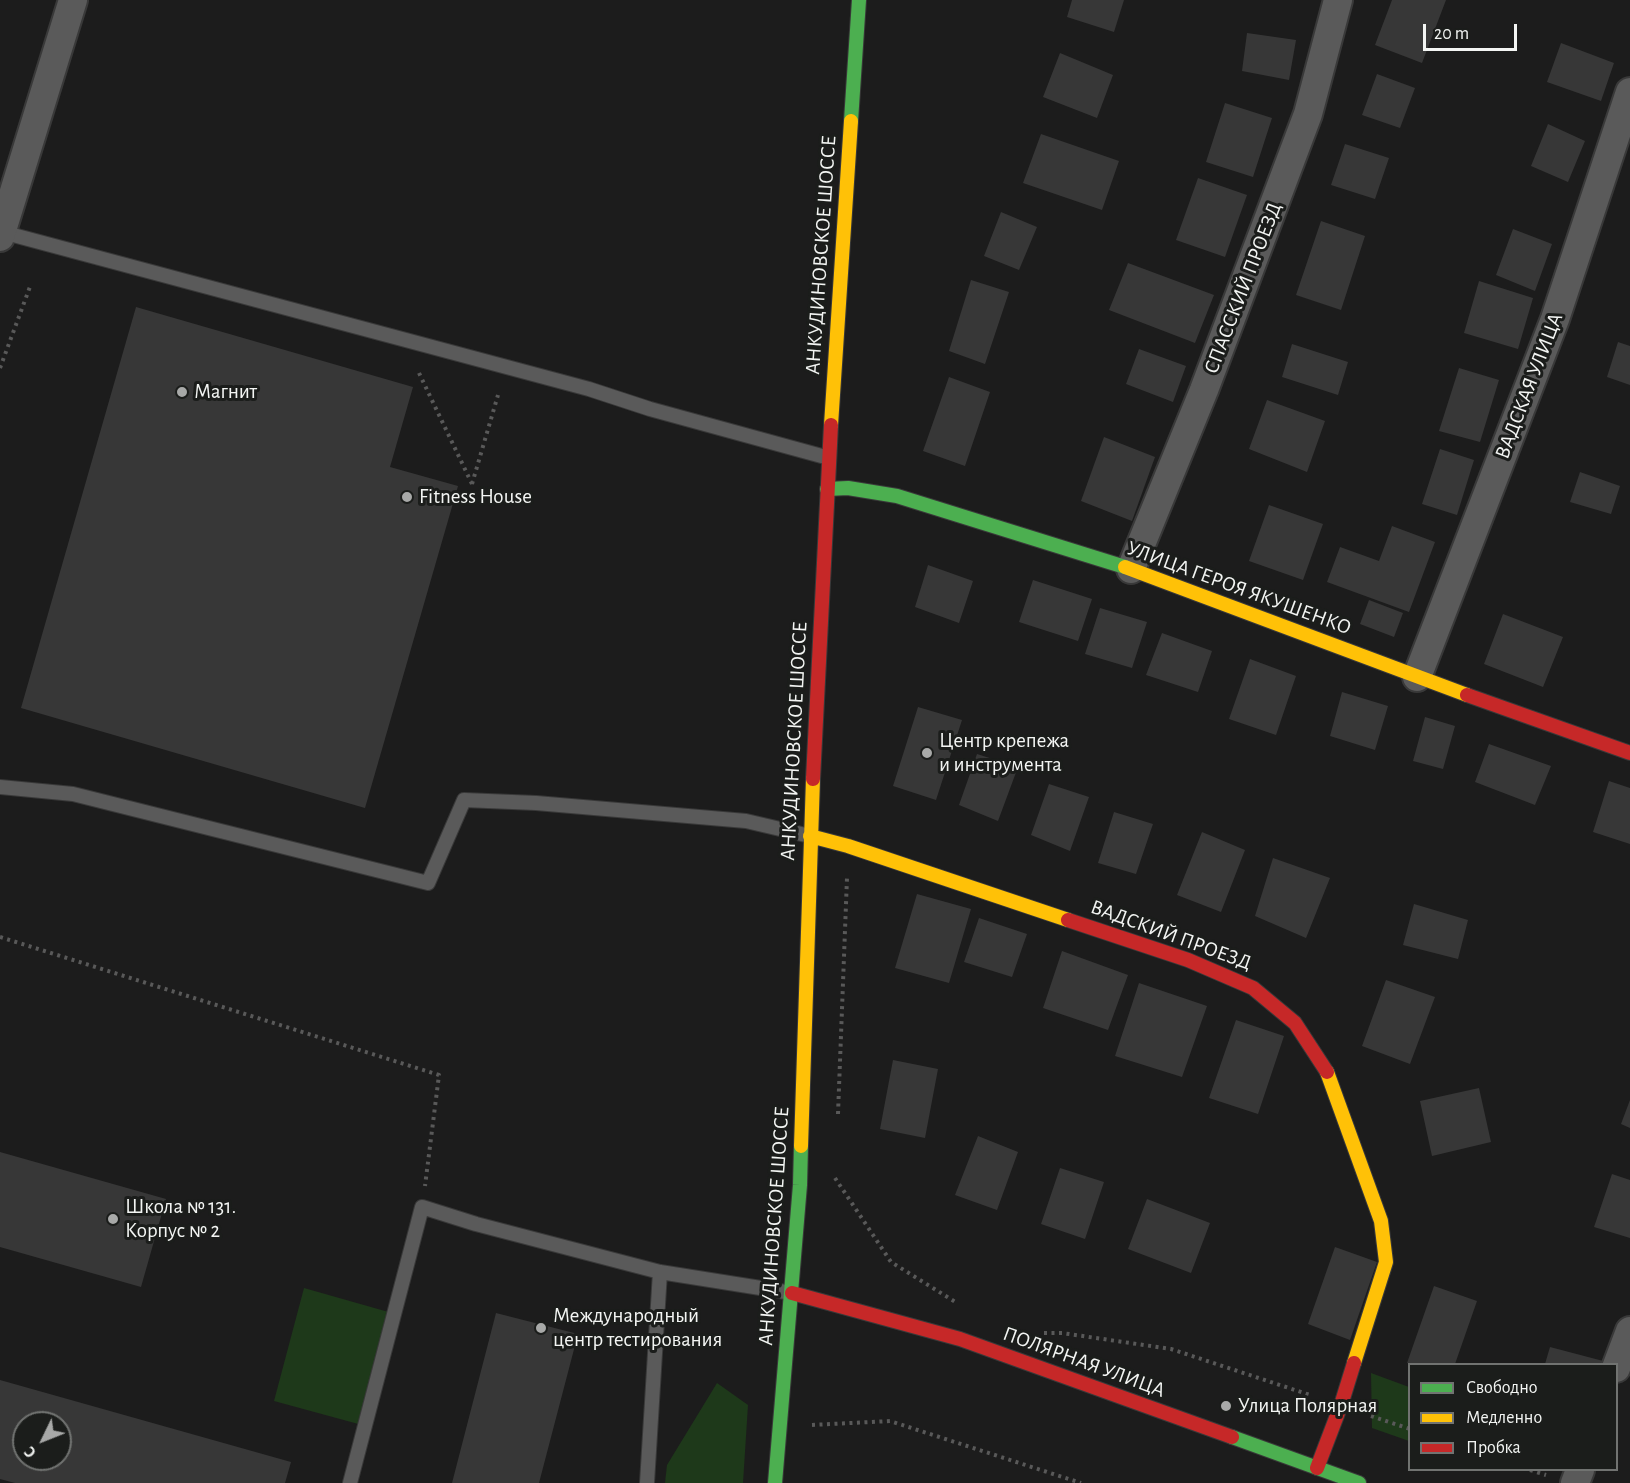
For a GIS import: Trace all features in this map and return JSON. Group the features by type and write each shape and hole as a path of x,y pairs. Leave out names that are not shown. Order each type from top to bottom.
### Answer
{"street":[{"path":"1,234 73,0"},
{"name":"АНКУДИНОВСКОЕ ШОССЕ","path":"775,1483 800,1185 810,836 827,489 859,0"},
{"name":"СПАССКИЙ ПРОЕЗД","path":"1131,569 1204,390 1308,114 1338,0"},
{"name":"ВАДСКАЯ УЛИЦА","path":"1417,677 1555,319 1630,92"},
{"name":"УЛИЦА ГЕРОЯ ЯКУШЕНКО","path":"827,489 848,488 897,496 1131,569 1417,677 1630,753"},
{"name":"ВАДСКИЙ ПРОЕЗД","path":"810,836 848,846 1188,960 1253,988 1295,1023 1326,1071 1381,1221 1386,1262 1341,1405 1317,1468"},
{"name":"ПОЛЯРНАЯ УЛИЦА","path":"792,1293 960,1339 1359,1483"},
{"path":"1618,1365 1630,1331"}],"lane":[{"path":"1,234 589,389 650,409 829,458"},
{"path":"0,787 73,794 428,883 464,800 536,802 746,821 810,836"},
{"path":"350,1483 423,1207 476,1224 660,1272 792,1293"},
{"path":"647,1483 660,1272"}],"path":[{"path":"0,368 31,284"},
{"path":"418,373 472,484 498,395"},
{"path":"837,1119 848,846"},
{"path":"0,937 439,1075 423,1207"},
{"path":"835,1167 835,1179 891,1262 962,1306"},
{"path":"1043,1333 1062,1333 1171,1349 1408,1428"},
{"path":"807,1425 891,1421 1081,1483"}],"green space":[{"path":"304,1288 392,1313 362,1425 274,1401"},
{"path":"1371,1373 1408,1387 1408,1441 1372,1428"},
{"path":"717,1383 748,1405 743,1483 665,1483 667,1465"}],"building":[{"path":"1072,0 1124,0 1114,32 1067,17"},
{"path":"1392,0 1446,0 1422,63 1375,45"},
{"path":"1247,33 1296,40 1289,80 1242,71"},
{"path":"1561,43 1614,63 1601,101 1547,82"},
{"path":"1060,53 1113,75 1097,118 1043,97"},
{"path":"1377,74 1415,88 1400,128 1362,115"},
{"path":"1225,103 1272,118 1253,177 1206,162"},
{"path":"1548,124 1585,141 1568,182 1531,166"},
{"path":"1041,134 1119,161 1102,210 1023,183"},
{"path":"1345,144 1389,158 1375,199 1331,185"},
{"path":"1198,178 1247,195 1225,257 1176,240"},
{"path":"1001,212 1037,227 1019,270 984,256"},
{"path":"1321,221 1365,236 1341,310 1296,295"},
{"path":"1513,229 1552,244 1535,291 1496,275"},
{"path":"1128,263 1214,295 1195,343 1109,310"},
{"path":"971,280 1009,292 985,364 949,351"},
{"path":"1479,281 1533,298 1518,349 1464,333"},
{"path":"136,307 413,387 390,467 458,486 365,808 21,708"},
{"path":"1618,342 1630,346 1630,385 1607,377"},
{"path":"1292,344 1348,362 1338,395 1282,377"},
{"path":"1139,349 1186,366 1173,402 1126,384"},
{"path":"1459,368 1499,380 1480,442 1439,431"},
{"path":"949,377 990,392 965,466 923,451"},
{"path":"1267,400 1325,421 1307,472 1249,449"},
{"path":"1104,437 1155,457 1132,521 1081,501"},
{"path":"1440,449 1474,460 1457,515 1422,504"},
{"path":"1580,472 1620,486 1611,514 1570,502"},
{"path":"1269,505 1323,524 1303,580 1249,561"},
{"path":"1392,526 1435,542 1409,612 1327,582 1340,547 1379,561"},
{"path":"928,565 973,581 959,623 915,607"},
{"path":"1033,580 1092,599 1078,641 1019,622"},
{"path":"1369,600 1403,613 1394,637 1360,624"},
{"path":"1100,608 1147,622 1132,668 1085,654"},
{"path":"1503,614 1563,637 1543,687 1484,664"},
{"path":"1162,633 1212,651 1198,692 1146,675"},
{"path":"1250,659 1296,676 1276,735 1229,719"},
{"path":"1342,692 1388,706 1375,750 1330,736"},
{"name":"Центр крепежа и инструмента","path":"918,707 962,720 936,800 893,786"},
{"path":"1425,717 1455,726 1443,769 1413,761"},
{"path":"1489,744 1551,766 1535,805 1475,782"},
{"path":"977,754 1018,767 998,821 959,805"},
{"path":"1609,781 1630,788 1630,844 1593,832"},
{"path":"1049,784 1089,797 1070,851 1031,835"},
{"path":"1114,812 1153,824 1136,874 1098,863"},
{"path":"1202,832 1245,850 1221,912 1177,895"},
{"path":"1273,858 1330,878 1306,938 1255,916"},
{"path":"917,894 971,909 949,983 895,968"},
{"path":"1414,904 1468,920 1458,959 1403,945"},
{"path":"979,918 1027,934 1012,977 964,962"},
{"path":"1062,951 1128,975 1108,1030 1043,1008"},
{"path":"1386,980 1435,997 1410,1064 1362,1046"},
{"path":"1139,983 1207,1006 1182,1077 1115,1056"},
{"path":"1236,1020 1284,1036 1258,1114 1209,1098"},
{"path":"893,1060 938,1069 925,1138 880,1129"},
{"path":"1479,1088 1491,1142 1432,1156 1420,1101"},
{"path":"1630,1100 1630,1128 1621,1124"},
{"path":"978,1136 1018,1152 997,1210 955,1195"},
{"path":"0,1152 166,1199 141,1287 0,1247"},
{"path":"1060,1168 1104,1182 1085,1239 1041,1224"},
{"path":"1612,1174 1630,1180 1630,1238 1594,1227"},
{"path":"1147,1199 1210,1223 1191,1273 1128,1249"},
{"path":"1335,1247 1377,1262 1350,1340 1308,1324"},
{"path":"1434,1286 1477,1301 1455,1363 1407,1363"},
{"path":"496,1313 578,1334 539,1483 452,1483"},
{"path":"1550,1347 1607,1362 1607,1363 1545,1363"},
{"path":"0,1380 291,1462 285,1483 15,1483 0,1479"}],"traffic: fast":[{"path":"851,121 859,0"},
{"path":"827,489 848,488 897,496 1125,567"},
{"path":"775,1483 800,1185 801,1146"},
{"path":"1232,1437 1359,1483"}],"traffic: slow":[{"path":"831,425 851,121"},
{"path":"1125,567 1467,695"},
{"path":"801,1146 813,779"},
{"path":"810,836 848,846 1068,920"},
{"path":"1327,1072 1381,1221 1386,1262 1354,1363"}],"traffic: jam":[{"path":"813,779 831,425"},
{"path":"1467,695 1630,753"},
{"path":"1068,920 1188,960 1253,988 1295,1023 1327,1072"},
{"path":"792,1293 960,1339 1232,1437"},
{"path":"1317,1468 1354,1363"}],"place":[{"name":"Магнит","path":"182,392"},
{"name":"Fitness House","path":"407,497"},
{"name":"Центр крепежа и инструмента","path":"927,753"},
{"name":"Школа № 131. Корпус № 2","path":"113,1219"},
{"name":"Международный центр тестирования","path":"541,1328"},
{"name":"Улица Полярная","path":"1226,1406"}]}
